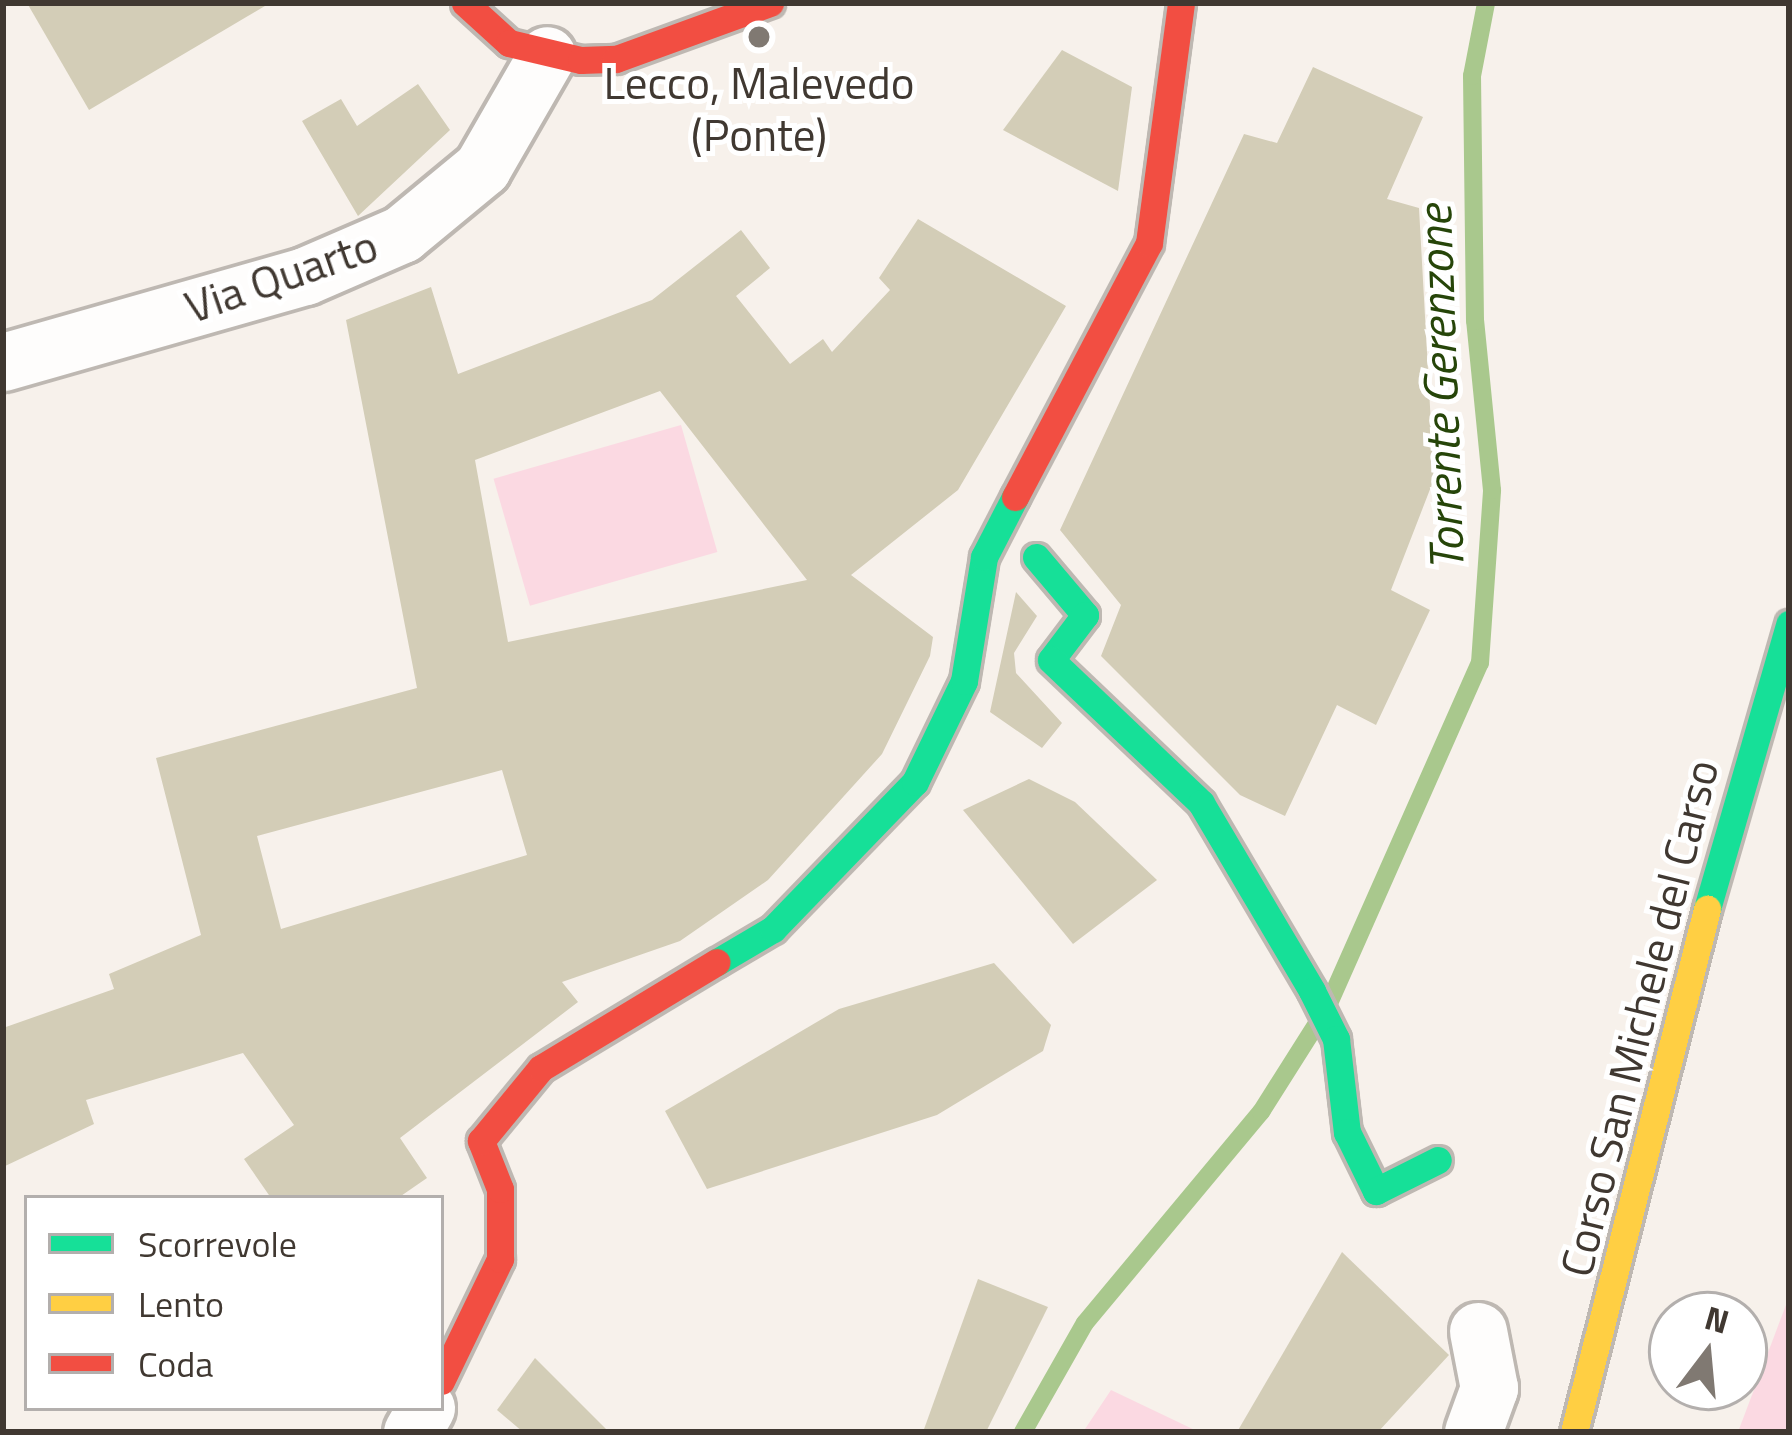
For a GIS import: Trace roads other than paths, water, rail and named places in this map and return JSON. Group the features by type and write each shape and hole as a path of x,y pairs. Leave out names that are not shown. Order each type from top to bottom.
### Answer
{"street":[{"path":"465,3 509,43 547,55 616,59 770,3"},
{"path":"444,1375 500,1258 500,1189 482,1141 541,1068 773,929 915,782 964,681 984,557 1149,243 1181,3"},
{"name":"Via Quarto","path":"3,362 305,276 402,233 482,167 547,55"},
{"path":"1036,557 1085,615 1052,660 1201,803 1312,992 1336,1039 1346,1132 1376,1191 1438,1160"},
{"name":"Corso San Michele del Carso","path":"1574,1432 1739,777 1789,624"},
{"path":"1473,1432 1489,1388 1478,1330"}],"waterway":[{"name":"Torrente Gerenzone","path":"1330,1001 1480,663 1492,490 1475,321 1472,76 1486,3"},
{"name":"Torrente Gerenzone","path":"1023,1432 1085,1323 1261,1112 1316,1025"}],"place":[{"name":"Lecco, Malevedo (Ponte)","path":"759,37"}]}
